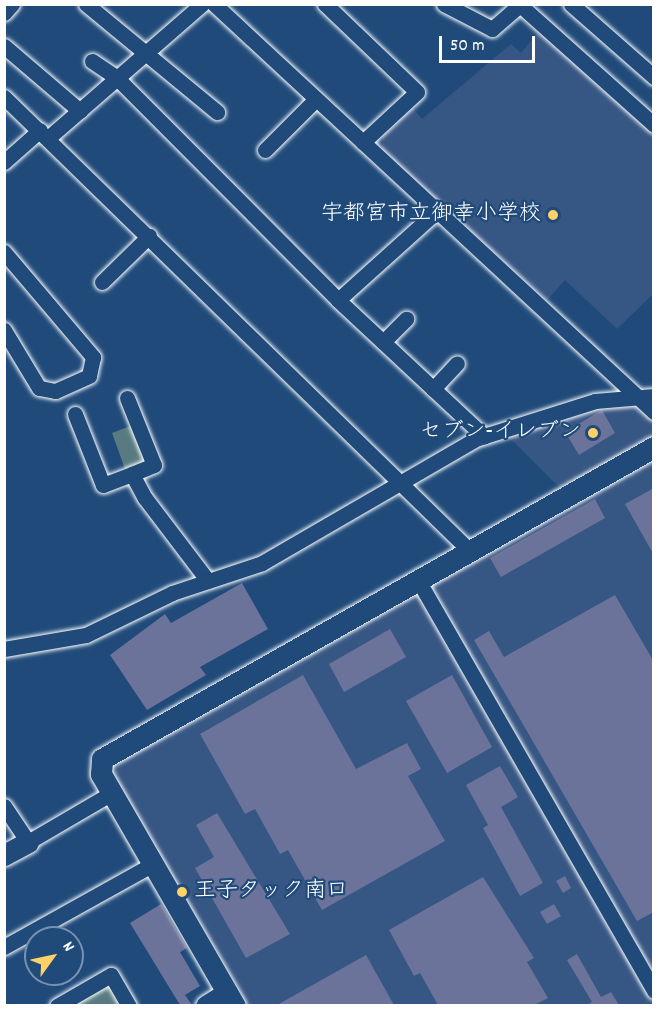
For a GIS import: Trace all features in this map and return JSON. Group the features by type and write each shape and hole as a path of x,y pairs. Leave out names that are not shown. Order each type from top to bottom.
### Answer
{"street":[{"path":"4,13 12,4"},
{"path":"86,4 217,112"},
{"path":"4,162 80,111 202,4"},
{"path":"214,4 654,412"},
{"path":"325,4 417,92 363,142"},
{"path":"444,4 492,29 520,5 654,125"},
{"path":"571,4 654,76"},
{"path":"4,46 80,111"},
{"path":"92,61 117,78 338,300 484,436"},
{"path":"4,97 470,551"},
{"path":"265,150 316,99"},
{"path":"338,300 437,212"},
{"path":"102,282 149,236"},
{"path":"4,252 93,357 89,376 55,391 39,388 4,330"},
{"path":"383,342 406,319"},
{"path":"433,389 457,363"},
{"path":"4,649 86,635 172,593 261,562 399,481 484,436 595,401 654,396"},
{"path":"75,414 103,485 154,465 127,398"},
{"path":"206,1005 231,999 112,793 100,769 106,755 654,447"},
{"path":"132,474 145,498 208,580"},
{"path":"418,580 654,991"},
{"path":"4,855 112,793"},
{"path":"4,806 28,842"},
{"path":"4,947 153,864"},
{"path":"57,1005 111,975 129,1005"}],"shaded area":[{"name":"宇都宮市立御幸小学校","path":"541,29 653,130 653,294 617,329 565,280 547,300 382,151 384,125 410,105 422,119 511,44 521,53"},
{"path":"635,402 653,417 653,437 560,488 505,433 598,405"},
{"path":"653,454 653,1005 225,1005 243,995 114,776 122,756"}],"green space":[{"path":"133,425 145,457 142,462 125,469 112,433"},
{"path":"110,977 126,1006 61,1006"}],"building":[{"path":"602,410 615,433 579,455 565,432"},
{"path":"654,488 654,555 625,504"},
{"path":"595,499 605,518 501,577 490,558"},
{"path":"242,583 268,629 200,667 206,675 147,710 110,655 165,614 171,623"},
{"path":"615,595 654,662 654,912 637,921 474,640 489,631 504,657"},
{"path":"390,629 406,657 344,692 329,664"},
{"path":"303,675 356,769 407,743 421,769 408,776 445,841 322,910 288,850 280,854 255,809 245,814 200,734"},
{"path":"452,675 492,747 447,773 406,701"},
{"path":"500,766 518,797 501,807 543,883 520,896 483,828 488,825 466,785"},
{"path":"217,813 290,934 246,958 195,868 214,857 196,825"},
{"path":"565,876 571,888 563,893 556,881"},
{"path":"483,877 534,958 527,962 548,998 534,1005 438,1005 420,973 414,976 389,930"},
{"path":"161,904 187,948 180,952 200,986 185,995 192,1005 180,1005 130,923"},
{"path":"554,904 561,916 547,924 540,912"},
{"path":"577,954 601,997 611,992 619,1005 587,1005 592,1002 567,960"},
{"path":"366,955 394,1005 277,1005"}],"place":[{"name":"宇都宮市立御幸小学校","path":"553,215"},
{"name":"セブン-イレブン","path":"593,433"},
{"name":"王子タック南口","path":"182,892"}]}
